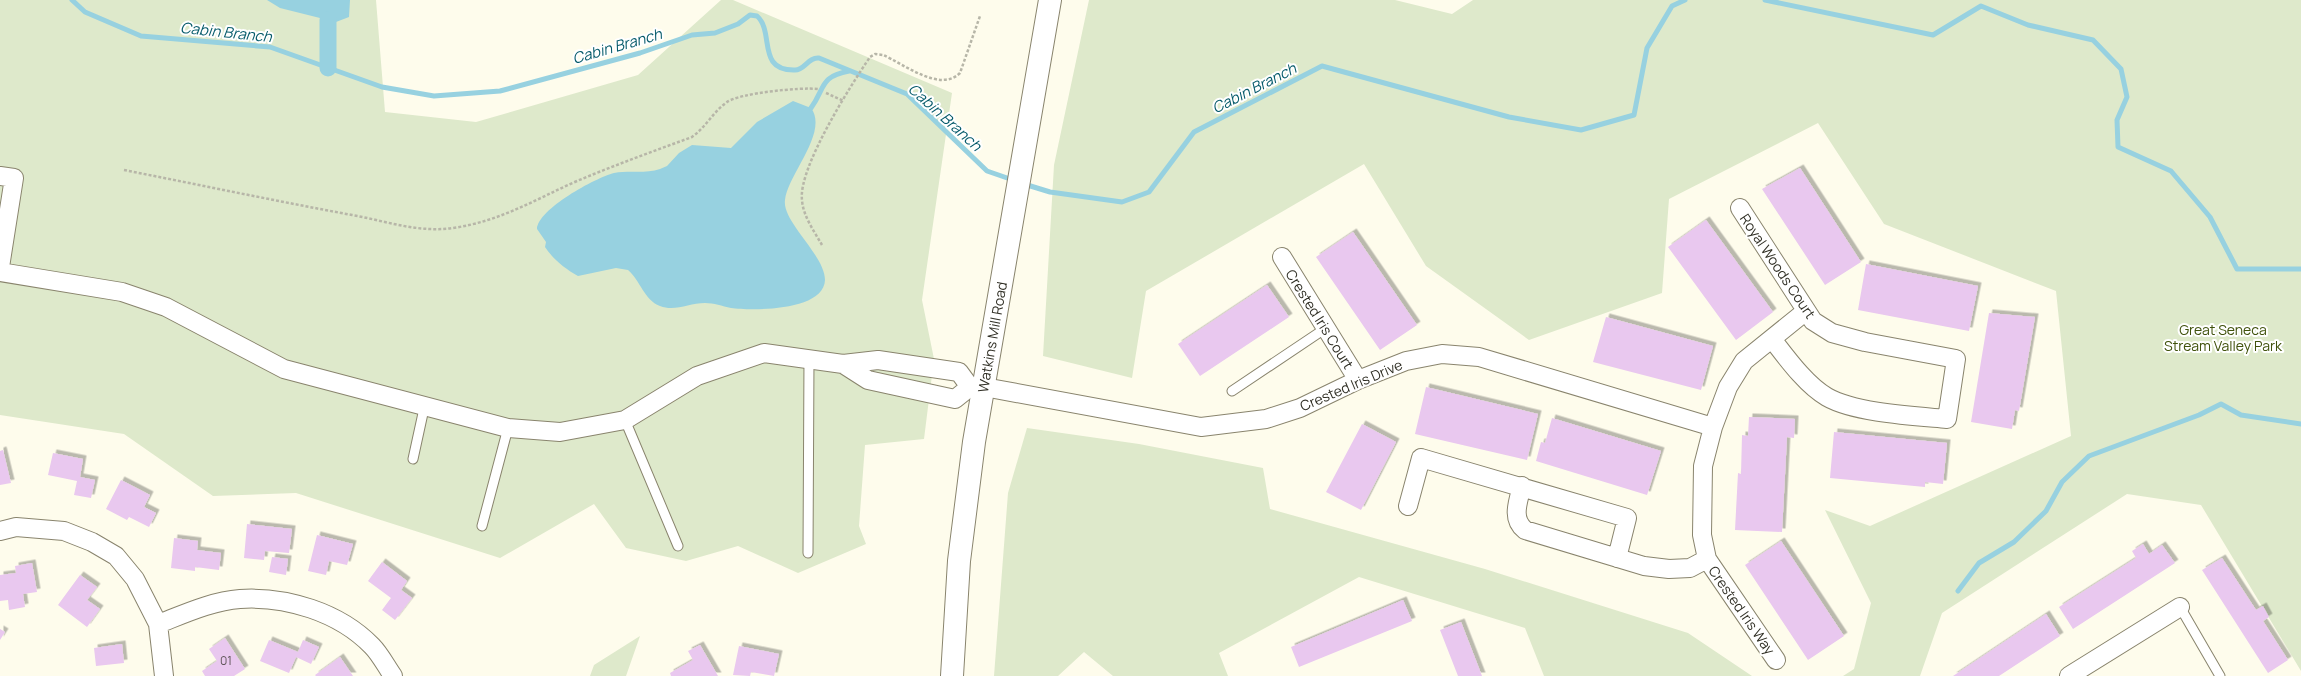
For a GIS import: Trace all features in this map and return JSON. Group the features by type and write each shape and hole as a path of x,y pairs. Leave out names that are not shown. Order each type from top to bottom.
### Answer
{"street":[{"name":"Watkins Mill Road","path":"952,676 963,522 977,387 1011,224 1050,0"},
{"path":"0,176 14,178 0,267"},
{"name":"Royal Woods Court","path":"1740,208 1813,321 1832,333 1865,342 1956,359 1947,418 1906,415 1855,407 1827,397 1794,368 1772,339"},
{"name":"Crested Iris Court","path":"1282,257 1358,380"},
{"path":"0,272 122,292 166,307 284,369 425,404 508,428 560,432 625,420 697,376 764,353 809,358 842,364 878,360 959,372 977,387 955,399 868,380 842,364"},
{"name":"Crested Iris Way","path":"1776,660 1708,559 1702,535 1703,466 1713,427 1728,387 1744,361 1806,311"},
{"name":"Crested Iris Drive","path":"977,387 1201,427 1266,419 1300,408 1358,380 1406,361 1442,354 1462,354 1479,357 1713,427"},
{"path":"1408,506 1421,458 1522,486 1627,518 1617,558"},
{"path":"1522,486 1516,517 1519,525 1522,527 1644,566 1670,569 1690,568 1708,559"},
{"path":"0,531 16,527 64,531 116,556 135,579 158,624 164,676"},
{"path":"158,624 200,608 239,599 274,600 307,607 346,625 372,646 393,676"},
{"path":"2069,676 2180,608"}],"lane":[{"path":"1232,391 1326,328"},
{"path":"808,553 809,358"},
{"path":"413,459 425,404"},
{"path":"625,420 678,546"},
{"path":"482,526 508,428"},
{"path":"2180,608 2220,676"}],"path":[{"path":"822,245 803,209 802,191 811,162 821,140 863,68 875,54 883,55 931,78 948,81 955,78 960,73 980,16"},
{"path":"124,170 279,203 354,215 390,225 431,230 453,228 511,212 576,182 692,137 700,132 715,111 728,101 769,92 818,89"},
{"path":"826,93 844,101"}],"green space":[{"path":"0,0 376,0 385,112 476,122 638,75 721,0 733,0 952,93 922,300 934,359 924,439 865,445 859,526 866,544 798,573 738,546 686,561 626,548 594,504 500,558 296,493 213,496 124,434 0,415"},
{"name":"Great Seneca Stream Valley Park","path":"1089,0 1395,0 1452,14 1473,0 2301,0 2301,671 2201,505 2127,494 1942,613 1920,676 1843,676 1854,669 1871,603 1825,510 1870,526 2071,436 2056,291 1884,224 1818,123 1669,199 1662,293 1529,340 1426,266 1364,164 1146,291 1132,378 1043,356 1054,165"},
{"path":"1027,428 1139,444 1263,468 1270,509 1485,569 1688,633 1752,676 1544,676 1525,628 1359,577 1219,653 1228,676 1113,676 1084,652 1058,676 994,676 1008,493"},
{"path":"640,636 626,676 590,676 594,665"}],"water":[{"path":"267,0 350,0 349,17 336,22 280,8"},
{"path":"793,101 811,108 815,118 815,129 811,141 793,178 785,200 786,209 790,218 812,250 823,270 825,280 822,290 813,298 786,307 770,309 741,309 705,303 677,308 666,308 655,303 646,295 636,279 628,270 616,268 578,276 559,263 545,247 546,242 537,229 540,221 557,204 569,195 594,181 614,173 660,169 667,166 679,153 692,145 731,148 757,122"}],"building":[{"path":"1800,168 1861,262 1825,285 1762,189"},
{"path":"1706,220 1773,312 1736,340 1668,247"},
{"path":"1353,232 1417,325 1380,350 1316,257"},
{"path":"1866,264 1978,286 1969,331 1858,310"},
{"path":"1267,285 1289,317 1200,376 1178,344"},
{"path":"1989,313 2035,317 2019,411 2015,410 2012,429 1971,422"},
{"path":"1606,317 1713,346 1701,390 1593,362"},
{"path":"1426,387 1538,414 1527,460 1415,434"},
{"path":"1749,417 1795,419 1794,438 1787,437 1782,532 1735,530 1738,473 1741,474 1742,435 1748,436"},
{"path":"1552,418 1661,451 1647,495 1536,461 1541,442 1545,443"},
{"path":"1362,424 1396,442 1361,510 1326,492"},
{"path":"1834,432 1947,443 1943,484 1925,482 1925,487 1830,478"},
{"path":"3,450 11,483 0,485 0,451"},
{"path":"53,453 83,459 80,477 95,480 91,498 74,495 77,481 48,475"},
{"path":"121,480 150,495 144,507 156,513 149,527 129,517 127,520 106,509"},
{"path":"247,524 292,529 289,553 265,551 264,560 244,558"},
{"path":"317,535 353,544 347,565 329,561 326,575 308,571"},
{"path":"174,538 198,541 197,550 221,553 219,570 195,567 195,571 171,568"},
{"path":"1781,541 1844,636 1808,660 1745,565"},
{"path":"2143,544 2149,554 2162,545 2175,563 2073,629 2059,607 2136,558 2132,551"},
{"path":"272,557 288,559 286,575 269,572"},
{"path":"2222,558 2256,610 2263,606 2269,617 2263,621 2288,660 2268,673 2202,570"},
{"path":"382,562 407,581 401,590 412,598 395,620 382,610 391,598 368,581"},
{"path":"32,563 37,592 23,594 25,607 9,610 8,600 0,601 0,575 16,573 15,566"},
{"path":"80,575 97,587 87,600 100,609 87,627 58,605"},
{"path":"1403,600 1412,621 1299,667 1291,647"},
{"path":"2046,614 2060,636 1999,676 1953,676"},
{"path":"1461,622 1482,676 1458,676 1440,630"},
{"path":"0,629 5,632 0,640"},
{"path":"225,638 245,669 234,676 205,676 202,671 217,661 209,649"},
{"path":"269,640 298,652 303,640 319,647 311,664 296,657 289,673 260,661"},
{"path":"122,644 124,663 96,666 94,648"},
{"path":"700,645 718,676 671,676 670,673 693,660 688,651"},
{"path":"739,646 779,654 774,676 751,672 750,676 733,675"},
{"path":"340,657 353,676 315,675"}],"waterway":[{"name":"Cabin Branch","path":"72,0 85,12 141,36 270,47 382,87 434,96 500,91 640,53 692,35 715,33 738,24 750,15 757,16 762,23 768,49 775,64 783,69 795,70 801,68 812,59 819,58 907,94 987,171 1013,180"},
{"name":"Cabin Branch","path":"1024,184 1050,192 1122,202 1149,192 1194,132 1322,66 1509,117 1581,130 1634,115 1647,48 1672,6 1685,0"},
{"name":"Cabin Branch","path":"1765,0 1933,35 1981,6 2028,25 2093,40 2121,69 2127,97 2117,120 2118,147 2171,171 2210,217 2237,269 2301,269"},
{"path":"328,20 328,68"},
{"path":"811,108 824,84 828,80 839,73 849,71"},
{"path":"1958,591 1979,563 2014,542 2046,511 2062,482 2089,456 2199,415 2221,404 2241,415 2301,424"}]}
